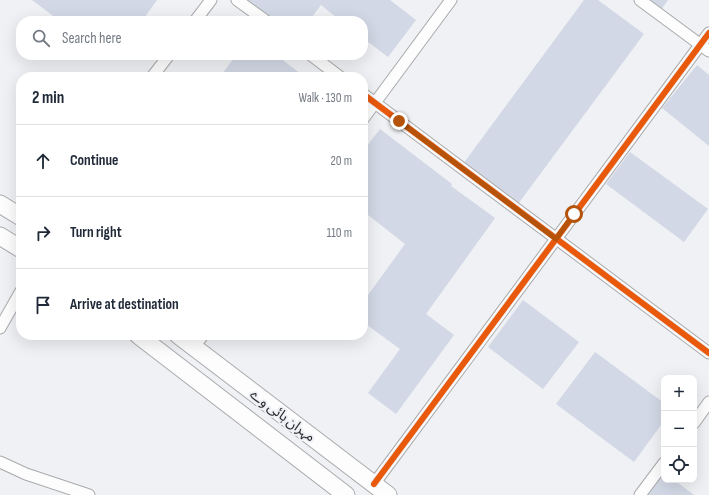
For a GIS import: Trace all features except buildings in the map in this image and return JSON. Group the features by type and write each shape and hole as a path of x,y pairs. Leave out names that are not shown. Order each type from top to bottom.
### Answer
{"main road":[{"path":"0,204 16,214"},
{"path":"0,236 16,246"},
{"name":"مہران ہائی وے","path":"144,340 343,494"},
{"name":"مہران ہائی وے","path":"199,341 388,495"}],"street":[{"path":"199,16 211,0"},
{"path":"238,0 259,16"},
{"path":"368,112 451,0"},
{"path":"640,0 705,48"},
{"path":"374,484 556,239 705,48 709,33"},
{"path":"156,72 165,60"},
{"path":"318,60 333,72"},
{"path":"368,98 709,353"},
{"path":"0,328 16,300"},
{"path":"697,419 709,402"},
{"path":"0,462 26,474 89,495"},
{"path":"640,495 661,467"}],"cycle path":[{"path":"374,484 709,33"},
{"path":"368,98 709,353"}],"route":[{"path":"399,121 556,239 574,214"}]}
